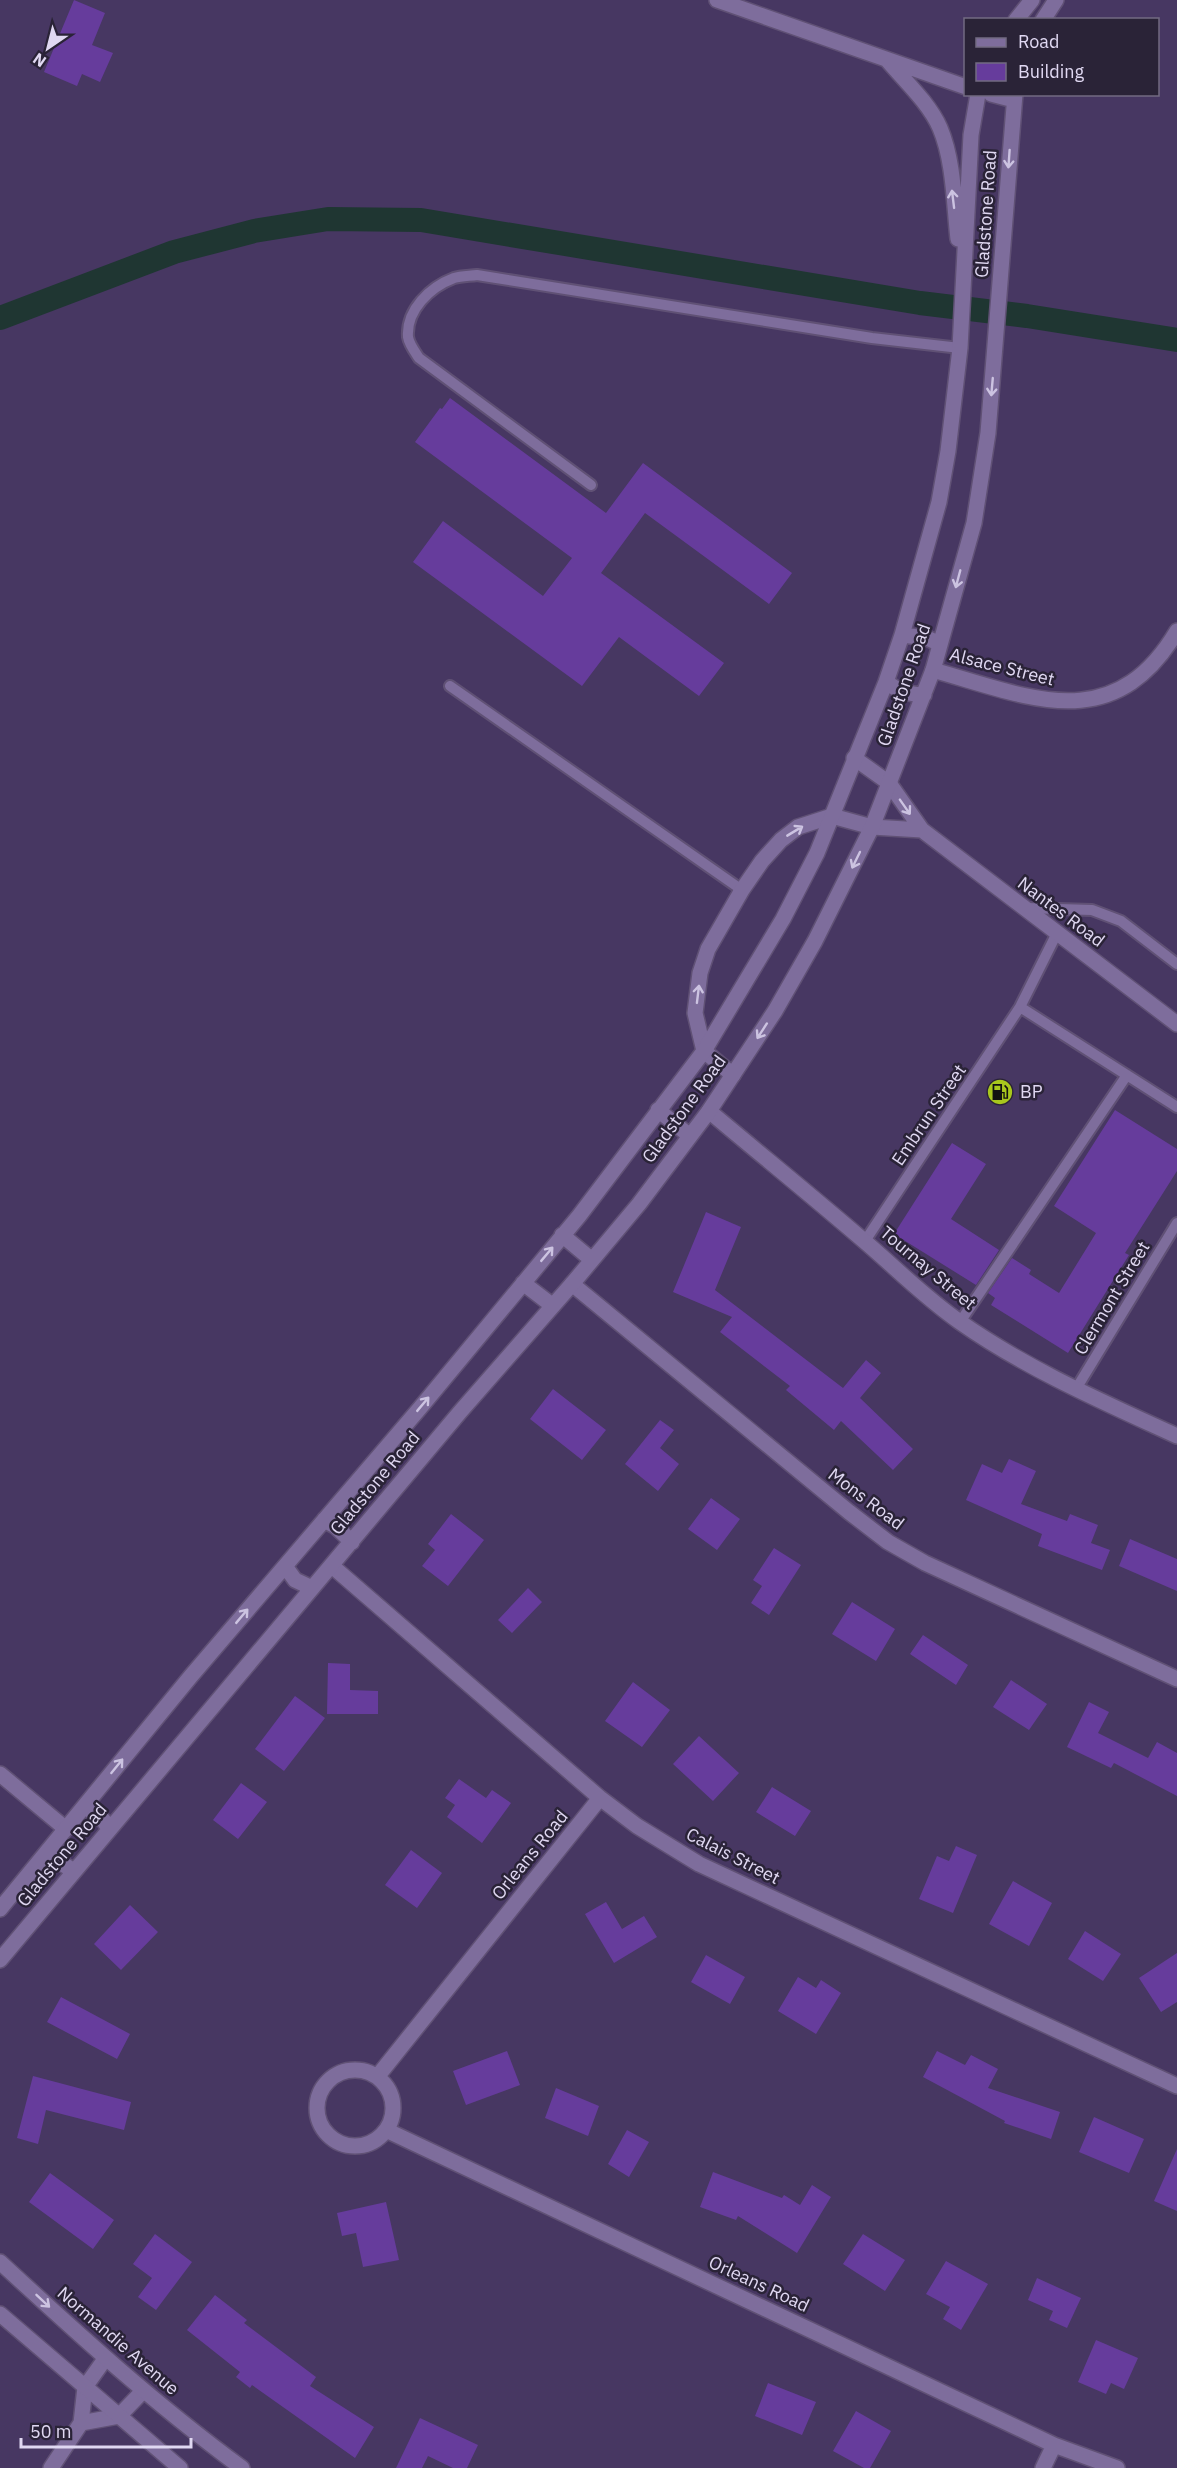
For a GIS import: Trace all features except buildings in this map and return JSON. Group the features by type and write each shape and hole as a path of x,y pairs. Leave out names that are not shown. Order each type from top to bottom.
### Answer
{"street":[{"path":"717,0 964,86"},
{"path":"1018,18 1032,0"},
{"path":"1043,18 1056,0"},
{"path":"888,60 923,102 940,128 948,159 963,285"},
{"name":"Gladstone Road","path":"0,1909 562,1235 704,1051 783,919 817,853 886,682 902,635 939,502 948,451 960,348 971,135 978,96"},
{"name":"Gladstone Road","path":"0,1960 460,1412 592,1260 709,1111 775,1011 815,941 872,827 924,695 974,523 988,433 1014,97"},
{"name":"Alsace Street","path":"933,670 1041,701 1081,702 1101,697 1127,686 1147,670 1168,646 1177,631"},
{"path":"902,635 927,638 940,644"},
{"path":"886,682 896,690 924,695"},
{"name":"Nantes Road","path":"854,758 889,783 922,830 1177,1024"},
{"path":"733,1076 704,1051 695,1013 700,973 708,950 742,890 762,861 781,840 798,827 832,816 872,827 922,830"},
{"path":"658,1110 690,1136"},
{"name":"Tournay Street","path":"709,1111 865,1241 918,1290 960,1322 1016,1358 1177,1436"},
{"path":"562,1235 592,1260"},
{"path":"523,1283 553,1306"},
{"name":"Mons Road","path":"572,1284 888,1542 925,1563 1177,1679"},
{"path":"324,1521 335,1526 352,1542"},
{"path":"285,1566 295,1580 312,1588"},
{"name":"Calais Street","path":"332,1566 600,1798 638,1826 699,1864 1177,2086"},
{"path":"0,1774 66,1829"},
{"name":"Orleans Road","path":"377,2077 600,1798"},
{"path":"85,1806 110,1829"},
{"path":"49,1849 56,1860 74,1871"},
{"path":"356,2070 377,2077 391,2096 393,2108 386,2130 369,2144 347,2145 327,2134 317,2114 320,2092 326,2083 335,2076 356,2070"},
{"name":"Orleans Road","path":"386,2130 1054,2445 1117,2468"},
{"name":"Normandie Avenue","path":"0,2262 105,2359 195,2433 242,2468"},
{"path":"0,2314 180,2468"},
{"path":"51,2468 81,2423 85,2387 105,2359"},
{"path":"81,2423 119,2416 143,2391"},
{"path":"1043,2468 1054,2445"}],"lane":[{"path":"591,486 418,358 408,339 411,316 421,301 435,288 456,277 477,275 872,338 960,348"},
{"path":"450,686 742,890"},
{"path":"1025,908 1092,910 1121,921 1177,963"},
{"name":"Embrun Street","path":"865,1241 1020,1007 1057,933"},
{"path":"1020,1007 1177,1107"},
{"path":"960,1322 1127,1075"},
{"name":"Clermont Street","path":"1076,1389 1177,1223"}],"waterway":[{"path":"0,318 174,252 254,231 328,219 421,220 920,303 1027,316 1177,340"}],"place":[{"name":"BP","path":"1000,1092"}]}
